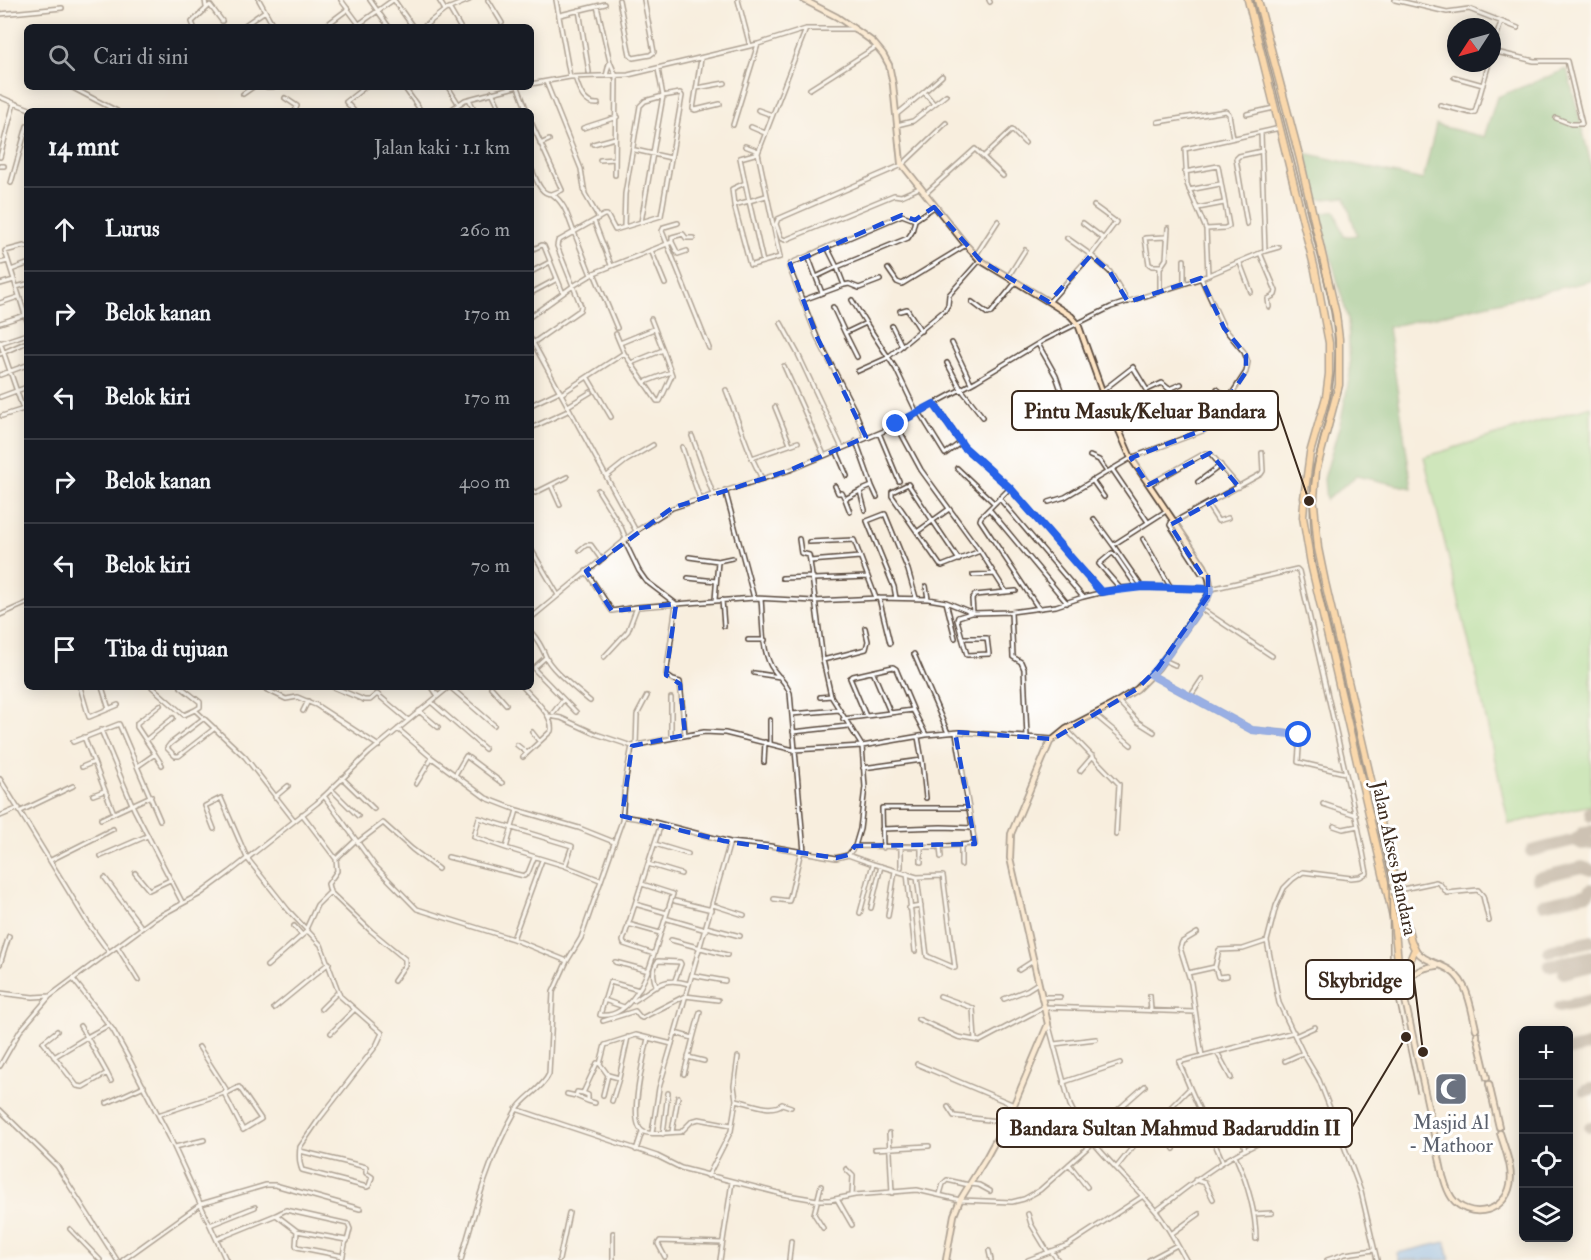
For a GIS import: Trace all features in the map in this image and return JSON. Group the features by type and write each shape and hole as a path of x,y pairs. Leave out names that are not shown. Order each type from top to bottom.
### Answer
{"highway":[{"name":"Jalan Akses Bandara","path":"1248,0 1281,128 1326,321 1329,355 1326,397 1308,459 1304,517 1311,564 1394,921 1399,972"},
{"name":"Jalan Akses Bandara","path":"1258,0 1310,202 1340,339 1339,385 1316,471 1314,502 1320,559 1397,889 1410,941 1415,949"},
{"path":"1299,205 1310,202"},
{"path":"1399,972 1409,963 1415,949"}],"street":[{"path":"205,0 206,8"},
{"path":"259,0 272,24"},
{"path":"341,0 357,24"},
{"path":"370,0 387,24"},
{"path":"361,24 394,0 411,24"},
{"path":"439,0 458,24"},
{"path":"427,24 447,9 469,0"},
{"path":"488,0 502,23"},
{"path":"556,0 573,77 586,100 598,104"},
{"path":"619,0 630,55 633,58 654,52 644,0"},
{"path":"738,0 750,46"},
{"path":"804,0 837,17 854,29 877,46 886,59 890,69 902,165 966,245 980,260 1071,316 1078,324 1102,391 1131,458 1208,574 1211,589 1164,660 1151,675 1137,689 1066,729 1053,739 1011,834 1010,847 1010,858 1041,997 1064,1082 1076,1116 1088,1136 1156,1212 1186,1260"},
{"path":"1395,0 1447,12 1469,9 1491,18"},
{"path":"560,15 605,4"},
{"path":"193,24 192,22 210,6 222,21"},
{"path":"597,6 610,62 616,76 615,175"},
{"path":"0,14 62,8"},
{"path":"328,24 348,9"},
{"path":"246,24 265,10"},
{"path":"579,10 589,72"},
{"path":"406,16 411,12"},
{"path":"1501,22 1518,28"},
{"path":"534,84 573,77 616,76 658,69 758,44 806,29 854,29"},
{"path":"746,183 732,189 749,264 752,266 779,258 780,255 758,152 806,29"},
{"path":"733,125 758,44"},
{"path":"810,89 877,46"},
{"path":"1501,53 1534,61 1567,61 1582,124 1556,118"},
{"path":"701,59 694,110 720,104"},
{"path":"606,76 610,62"},
{"path":"641,222 663,96 658,69"},
{"path":"1440,105 1473,113 1487,72"},
{"path":"896,115 942,76"},
{"path":"1454,77 1483,85"},
{"path":"546,82 581,169 585,194 599,218"},
{"path":"696,88 725,83"},
{"path":"77,90 111,108"},
{"path":"243,94 249,90"},
{"path":"351,108 346,102 361,90"},
{"path":"406,90 419,108"},
{"path":"450,90 459,104"},
{"path":"453,108 469,99 502,90"},
{"path":"518,90 526,108"},
{"path":"492,92 500,108"},
{"path":"924,92 934,104"},
{"path":"534,340 580,310 581,306 556,244 607,215 614,230 661,216 682,96 680,93 645,101 640,106 626,194 624,227"},
{"path":"897,125 914,121 946,95"},
{"path":"0,97 26,108"},
{"path":"285,98 297,106 296,108"},
{"path":"469,99 474,108"},
{"path":"0,157 14,103"},
{"path":"1247,114 1276,108"},
{"path":"758,110 772,115"},
{"path":"1158,122 1226,111 1229,114 1233,138"},
{"path":"583,128 617,117"},
{"path":"919,188 902,196 894,195 785,240 781,238 778,219 902,165 946,123"},
{"path":"752,127 765,134"},
{"path":"984,156 1011,128 1025,143"},
{"path":"1208,275 1206,229 1185,171 1186,148 1281,128"},
{"path":"534,129 562,190 547,195 543,192 534,174"},
{"path":"1261,133 1265,251"},
{"path":"12,183 24,137"},
{"path":"593,144 615,138"},
{"path":"540,144 549,140"},
{"path":"745,146 758,152"},
{"path":"924,194 975,149 1003,176"},
{"path":"634,150 671,158"},
{"path":"1247,225 1236,159 1239,156 1262,151"},
{"path":"758,152 740,158 764,262"},
{"path":"600,160 615,159"},
{"path":"1185,171 1218,166 1228,227 1206,229"},
{"path":"1190,190 1221,184"},
{"path":"552,194 566,211 617,328"},
{"path":"734,205 766,196"},
{"path":"1198,208 1224,203"},
{"path":"1049,302 1091,255 1116,222 1094,206"},
{"path":"816,276 908,238 912,235 915,220 934,207"},
{"path":"866,438 855,411 817,337 789,265 902,215 915,220"},
{"path":"594,221 611,265"},
{"path":"975,255 998,221"},
{"path":"678,223 662,229 709,348"},
{"path":"1083,223 1104,239"},
{"path":"1160,291 1161,266 1166,259 1168,228"},
{"path":"687,251 678,254 672,237 683,234 688,238 693,238"},
{"path":"1161,266 1149,264 1144,238 1167,237"},
{"path":"1067,238 1110,272 1128,302"},
{"path":"534,314 593,274 672,242"},
{"path":"534,249 544,245 563,293"},
{"path":"888,269 897,282 902,284 966,245"},
{"path":"24,247 5,251 24,311"},
{"path":"827,247 844,285"},
{"path":"534,615 636,531 672,508 762,479 879,433 1078,324 1128,302 1201,278 1265,251 1279,248"},
{"path":"651,249 665,284"},
{"path":"1008,277 1025,250"},
{"path":"1260,253 1276,291 1275,295 1268,299 1269,307"},
{"path":"808,256 822,293"},
{"path":"858,371 887,358 921,331 947,307 949,296 980,260"},
{"path":"1184,260 1184,283"},
{"path":"0,263 8,261"},
{"path":"534,270 550,262"},
{"path":"1239,262 1251,292"},
{"path":"11,270 24,265"},
{"path":"1049,502 1065,497 1131,458 1205,430 1212,425 1245,372 1247,359 1224,328 1201,278"},
{"path":"534,291 557,279"},
{"path":"0,284 14,280"},
{"path":"803,300 844,285 849,284 859,288 880,280"},
{"path":"972,302 991,313 1016,282"},
{"path":"16,287 24,285"},
{"path":"0,303 19,297"},
{"path":"852,300 896,369 918,413 945,454 960,443"},
{"path":"833,307 857,357"},
{"path":"900,311 907,309 921,331"},
{"path":"0,323 24,315"},
{"path":"616,334 624,353 659,401 672,376 651,320"},
{"path":"781,323 842,448"},
{"path":"845,333 866,323"},
{"path":"892,326 902,346"},
{"path":"620,343 654,329"},
{"path":"24,335 0,342 2,353 24,406"},
{"path":"2,353 24,343"},
{"path":"952,343 971,383"},
{"path":"1038,344 1056,376 1070,417"},
{"path":"534,345 636,531"},
{"path":"631,363 663,350"},
{"path":"534,404 588,378 624,353"},
{"path":"947,363 962,389 983,417"},
{"path":"0,375 24,366"},
{"path":"784,366 824,455"},
{"path":"1102,391 1133,367 1146,390 1162,382 1168,389 1180,384"},
{"path":"645,382 671,372"},
{"path":"588,378 611,417"},
{"path":"0,397 24,388"},
{"path":"1217,389 1229,399"},
{"path":"726,390 762,479"},
{"path":"568,406 591,392"},
{"path":"934,404 960,443 1010,488 1101,592"},
{"path":"775,407 790,444"},
{"path":"2,416 24,408"},
{"path":"534,427 570,410"},
{"path":"896,424 921,471 980,551 1006,592"},
{"path":"879,433 899,481"},
{"path":"692,436 713,494"},
{"path":"856,441 877,497"},
{"path":"752,458 798,442"},
{"path":"607,476 626,461 653,445"},
{"path":"682,447 700,499"},
{"path":"836,450 847,476"},
{"path":"1148,485 1205,453 1212,454 1239,487"},
{"path":"1173,521 1262,473 1262,453"},
{"path":"1090,456 1099,460 1107,472"},
{"path":"1197,483 1221,465"},
{"path":"957,468 994,503"},
{"path":"1112,469 1149,522"},
{"path":"534,493 567,477"},
{"path":"1092,480 1104,497"},
{"path":"959,560 908,484 892,492 892,496 940,566 959,560 980,551"},
{"path":"551,485 561,505"},
{"path":"835,486 838,493 842,493 850,512"},
{"path":"845,499 872,486"},
{"path":"1010,488 980,520 1039,609"},
{"path":"598,490 621,527 639,571 646,581 676,604"},
{"path":"725,490 754,598"},
{"path":"860,491 866,510"},
{"path":"999,498 1083,597"},
{"path":"1207,504 1219,522 1228,518"},
{"path":"917,532 949,509"},
{"path":"989,509 1067,603"},
{"path":"1113,545 1166,511"},
{"path":"896,598 894,587 867,521 885,513 908,570 916,598"},
{"path":"1094,519 1139,587"},
{"path":"799,539 801,553 809,555 823,660 831,696 843,719 862,746 865,787 860,829 855,846 848,855"},
{"path":"1143,539 1171,588"},
{"path":"809,542 853,540 877,598 890,643"},
{"path":"580,550 586,545 591,545 601,559"},
{"path":"534,554 558,594"},
{"path":"1120,588 1099,564 1112,554 1139,587"},
{"path":"810,561 860,556"},
{"path":"689,557 717,561 732,558"},
{"path":"715,600 717,561"},
{"path":"962,638 987,638 989,654 968,656 962,638 957,618 972,613 1039,609 1120,588 1211,589 1294,569 1299,571 1356,814 1367,873 1351,878 1303,873 1293,879 1284,888 1276,906 1268,941 1279,1004 1319,1080 1333,1116 1361,1192 1377,1260"},
{"path":"586,571 612,611 657,605 754,598 816,601 916,598 946,602 972,613"},
{"path":"973,575 995,574"},
{"path":"782,578 868,577"},
{"path":"688,578 716,580"},
{"path":"926,586 928,599"},
{"path":"972,613 972,599 975,594 1016,591"},
{"path":"761,599 766,653 771,666 790,693 802,851 789,901 774,899"},
{"path":"722,600 724,626"},
{"path":"946,602 956,638"},
{"path":"0,615 24,604"},
{"path":"676,604 666,675 672,680 680,681 685,735"},
{"path":"604,657 628,631 637,607"},
{"path":"1200,608 1272,656"},
{"path":"1011,612 1012,657 1021,662 1024,669 1027,737"},
{"path":"823,660 866,649 868,641 865,628"},
{"path":"534,635 542,644 546,657 570,685 590,701"},
{"path":"748,640 765,640"},
{"path":"914,654 948,733"},
{"path":"546,657 535,667 535,670 576,712"},
{"path":"1164,660 1175,665"},
{"path":"866,716 850,678 895,668 926,735"},
{"path":"873,672 890,712"},
{"path":"754,673 780,677"},
{"path":"1151,675 1252,730 1298,734 1300,736 1298,762 1346,773"},
{"path":"1190,697 1202,679"},
{"path":"81,690 88,717 118,705"},
{"path":"103,690 109,709"},
{"path":"155,690 184,715 200,707 200,702 185,690"},
{"path":"267,690 286,699 294,697 308,701 378,746"},
{"path":"345,690 364,700 370,700 377,694 408,720"},
{"path":"434,690 438,696"},
{"path":"0,1066 20,1031 50,996 160,915 217,883 324,796 378,746 446,690"},
{"path":"453,690 494,725"},
{"path":"493,690 506,704"},
{"path":"525,690 551,715 604,737 634,746 671,737 725,732 794,750 862,746 948,733 1053,739"},
{"path":"461,1260 485,1180 502,1137 516,1109 544,1083 549,1074 553,992 567,961 581,939 615,842 622,816 625,782 634,746 637,715 647,696"},
{"path":"820,697 831,696"},
{"path":"671,698 671,737"},
{"path":"524,757 538,741 551,731 551,715 562,700"},
{"path":"303,711 308,701"},
{"path":"1118,701 1138,722 1154,732"},
{"path":"431,702 485,749"},
{"path":"160,705 137,723 137,727 162,765"},
{"path":"195,710 245,757 294,820"},
{"path":"792,714 838,710"},
{"path":"843,719 913,710"},
{"path":"419,711 438,727"},
{"path":"1095,714 1131,745"},
{"path":"146,740 173,718"},
{"path":"204,718 168,745 169,750 179,756 214,728"},
{"path":"764,762 770,720"},
{"path":"73,742 119,724 160,820"},
{"path":"793,732 848,726"},
{"path":"398,729 432,758 486,798 517,810 562,822 615,842"},
{"path":"1066,729 1116,780 1120,787 1116,835"},
{"path":"101,730 132,805 182,902"},
{"path":"532,732 538,741"},
{"path":"855,846 901,848 975,844 956,733"},
{"path":"918,736 926,798"},
{"path":"84,737 114,813"},
{"path":"518,745 527,753"},
{"path":"138,766 155,754"},
{"path":"455,775 466,756 502,783"},
{"path":"1080,771 1093,756"},
{"path":"416,784 432,758"},
{"path":"864,768 922,760"},
{"path":"82,767 94,762"},
{"path":"342,778 374,809"},
{"path":"0,779 88,923 109,952"},
{"path":"0,816 20,810 73,786"},
{"path":"275,797 288,786"},
{"path":"331,789 358,816"},
{"path":"93,795 104,790"},
{"path":"101,819 151,796"},
{"path":"324,796 375,866 417,909 513,939 567,961"},
{"path":"214,829 205,806 221,798 247,858 321,945 338,992 382,1035 342,1092 304,1140 300,1151 302,1170 369,1186 372,1177 366,1173 366,1167 300,1151"},
{"path":"1323,804 1356,814"},
{"path":"883,848 882,808 940,807 948,810 970,808"},
{"path":"506,848 517,810"},
{"path":"302,814 336,860 337,871 328,886 330,892 405,959 405,965 394,981"},
{"path":"622,816 730,842 802,851 836,858 848,855 917,877 943,876 955,968 927,956 917,877"},
{"path":"564,866 572,846 479,818 473,833 475,838 564,866 600,880"},
{"path":"336,860 357,841 379,825 384,824 438,869"},
{"path":"654,954 624,944 623,941 661,824"},
{"path":"1334,826 1342,829 1358,826"},
{"path":"882,829 973,828"},
{"path":"51,860 113,829"},
{"path":"101,856 147,836"},
{"path":"652,1133 658,1088 730,842"},
{"path":"655,844 688,854"},
{"path":"940,846 941,857"},
{"path":"961,846 961,865"},
{"path":"921,847 921,862"},
{"path":"901,848 901,867"},
{"path":"448,857 522,876 526,875 538,859"},
{"path":"513,939 538,871 538,859"},
{"path":"648,864 681,874"},
{"path":"860,914 873,864"},
{"path":"870,908 881,866"},
{"path":"532,868 538,871"},
{"path":"888,916 895,871"},
{"path":"135,873 149,890 170,880"},
{"path":"907,873 915,951"},
{"path":"105,878 142,928"},
{"path":"1387,892 1436,882 1447,893 1478,890 1483,896 1489,921"},
{"path":"639,990 610,982 601,1016 620,1011 639,990 648,971 673,894 642,884"},
{"path":"267,966 302,935 317,905 330,892"},
{"path":"675,901 744,915"},
{"path":"635,904 667,913"},
{"path":"909,908 921,906"},
{"path":"668,919 740,936"},
{"path":"628,924 660,933"},
{"path":"294,926 302,935"},
{"path":"1197,933 1180,945 1188,973 1202,1056"},
{"path":"0,964 9,936"},
{"path":"671,940 727,956"},
{"path":"1227,976 1218,977 1215,967 1219,950 1243,949 1268,941"},
{"path":"117,946 138,980"},
{"name":"Jalan Akses Bandara","path":"1415,949 1424,958 1456,974 1462,982 1476,1029"},
{"path":"657,987 653,980 653,972 658,961 680,962 675,980"},
{"path":"1018,970 1033,961"},
{"path":"615,962 648,971"},
{"path":"274,1008 329,963"},
{"path":"1403,994 1406,983 1415,973 1431,966 1442,966"},
{"path":"1188,973 1215,967"},
{"name":"Jalan Akses Bandara","path":"1399,972 1443,1176 1452,1197 1463,1208 1480,1212 1492,1209 1509,1189 1509,1170 1500,1133"},
{"path":"692,975 725,981"},
{"path":"73,979 109,1025 144,1086 175,1147 226,1260"},
{"path":"653,980 675,980 689,984"},
{"path":"634,1001 665,981"},
{"path":"1004,999 1038,983"},
{"path":"321,1009 338,992"},
{"path":"0,993 33,997 50,996"},
{"path":"603,1021 634,1011 642,1018 685,996 718,1000"},
{"path":"940,996 973,1008 975,1040"},
{"path":"1150,996 1151,1011"},
{"path":"1041,997 1060,997"},
{"path":"604,1000 624,1007"},
{"path":"918,1019 958,1037 982,1040 1044,1007 1195,1012"},
{"path":"331,1033 354,1010"},
{"path":"684,1074 700,1012"},
{"path":"946,1260 954,1215 960,1200 1006,1122 1048,1024"},
{"path":"54,1057 109,1025"},
{"path":"80,1026 111,1081"},
{"path":"1223,1162 1179,1062 1315,1027"},
{"path":"57,1030 42,1041 79,1088 107,1073"},
{"path":"675,1033 693,1038"},
{"path":"600,1064 605,1045 628,1037 636,1035 672,1044"},
{"path":"612,1101 628,1037"},
{"path":"642,1132 637,1124 636,1115 638,1084 648,1038"},
{"path":"1477,1038 1487,1077"},
{"path":"1054,1044 1096,1040"},
{"path":"158,1115 225,1094 239,1088 261,1119 243,1130 225,1094 226,1089 199,1047"},
{"path":"1217,1052 1231,1078"},
{"path":"1285,1062 1303,1053"},
{"path":"688,1057 704,1061"},
{"path":"708,1176 729,1138 736,1100 734,1086 738,1057"},
{"path":"583,1093 597,1063 600,1064"},
{"path":"1064,1082 1120,1063"},
{"path":"600,1064 608,1075 619,1078"},
{"path":"916,1064 1014,1105"},
{"path":"603,1095 608,1075"},
{"path":"1489,1084 1499,1127"},
{"path":"107,1103 144,1086"},
{"path":"1088,1136 1145,1086"},
{"path":"1116,1168 1140,1138 1190,1088"},
{"path":"576,1096 577,1092 588,1095 588,1101"},
{"path":"663,1134 668,1093"},
{"path":"567,1094 595,1104"},
{"path":"672,1132 678,1097"},
{"path":"736,1100 771,1108 777,1108 782,1104 791,1107"},
{"path":"948,1107 954,1116 1006,1122"},
{"path":"516,1109 657,1156 681,1168 732,1182 817,1200 917,1190 960,1200 1002,1202 1024,1199 1040,1190 1094,1142"},
{"path":"0,1110 57,1166 117,1260"},
{"path":"1156,1212 1195,1180 1235,1155 1294,1129 1333,1116"},
{"path":"642,1132 663,1134 681,1132 692,1121 699,1119 731,1125"},
{"path":"1159,1119 1174,1149"},
{"path":"636,1150 642,1132"},
{"path":"889,1133 892,1193"},
{"path":"1242,1136 1245,1150"},
{"path":"175,1147 204,1140"},
{"path":"875,1149 929,1146"},
{"path":"1235,1155 1252,1200 1256,1239"},
{"path":"1069,1164 1087,1187"},
{"path":"846,1169 853,1176 852,1195"},
{"path":"940,1194 942,1184 947,1180 980,1185 990,1191"},
{"path":"1195,1180 1205,1183 1213,1198"},
{"path":"720,1260 732,1182"},
{"path":"123,1260 201,1204 271,1184 360,1209"},
{"path":"821,1186 814,1216 822,1228"},
{"path":"1028,1260 1068,1245 1143,1196"},
{"path":"837,1199 852,1225"},
{"path":"210,1225 255,1207"},
{"path":"217,1239 286,1210 348,1224 350,1229 343,1258 297,1247 297,1231"},
{"path":"559,1260 569,1213"},
{"path":"1254,1214 1272,1213"},
{"path":"1028,1214 1031,1224 1058,1260"},
{"path":"1171,1234 1199,1214"},
{"path":"276,1215 297,1231 346,1241"},
{"path":"70,1229 99,1260"},
{"path":"613,1233 613,1260"},
{"path":"665,1257 658,1244 660,1241 722,1243"},
{"path":"789,1260 791,1242"},
{"path":"1149,1260 1177,1245"},
{"path":"1327,1260 1345,1254 1374,1250"},
{"path":"989,1251 991,1260"}],"highlighted area":[{"path":"934,207 980,260 1049,302 1091,255 1110,272 1128,302 1201,278 1224,328 1246,355 1246,372 1208,428 1131,458 1148,485 1210,453 1239,487 1170,525 1202,575 1208,574 1208,596 1158,668 1137,689 1053,739 955,732 975,844 855,846 848,855 836,858 724,841 622,816 632,746 685,735 680,684 666,675 676,604 612,611 586,571 672,508 790,470 866,437 817,337 790,264 902,215 915,220"}],"green space":[{"path":"1567,69 1591,164 1591,281 1388,327 1412,488 1356,476 1326,500 1324,479 1341,420 1350,374 1348,319 1319,214 1335,211 1344,237 1357,235 1345,197 1316,200 1305,153 1423,180 1436,125 1484,137 1497,97"},
{"path":"1591,406 1591,805 1509,824 1474,664 1424,457"}],"water":[{"path":"1446,1242 1450,1260 1399,1260 1397,1253"}],"taxiway":[{"path":"1590,812 1591,816"},
{"path":"1575,840 1584,832 1591,831"},
{"path":"1531,851 1575,840 1582,844 1591,843"},
{"path":"1537,878 1582,867 1591,870"},
{"path":"1543,904 1588,894 1591,889"},
{"path":"1549,951 1591,941"},
{"path":"1549,966 1591,956"},
{"path":"1564,973 1591,966"},
{"path":"1559,1007 1591,1000"},
{"path":"1573,1050 1591,1045"},
{"path":"1585,1091 1591,1089"}],"tram line":[{"path":"1253,0 1324,279 1334,330 1334,378 1312,480 1311,532 1317,571 1389,876 1390,970 1417,1092"}],"place":[{"name":"Pintu Masuk/Keluar Bandara","path":"1309,501"},
{"name":"Bandara Sultan Mahmud Badaruddin II","path":"1406,1037"},
{"name":"Skybridge","path":"1423,1052"},
{"name":"Masjid Al - Mathoor","path":"1451,1089"}],"route":[{"path":"896,424 934,404 954,436 1010,488 1101,592 1142,587 1211,589 1169,653 1151,675 1252,730 1299,735"}]}
